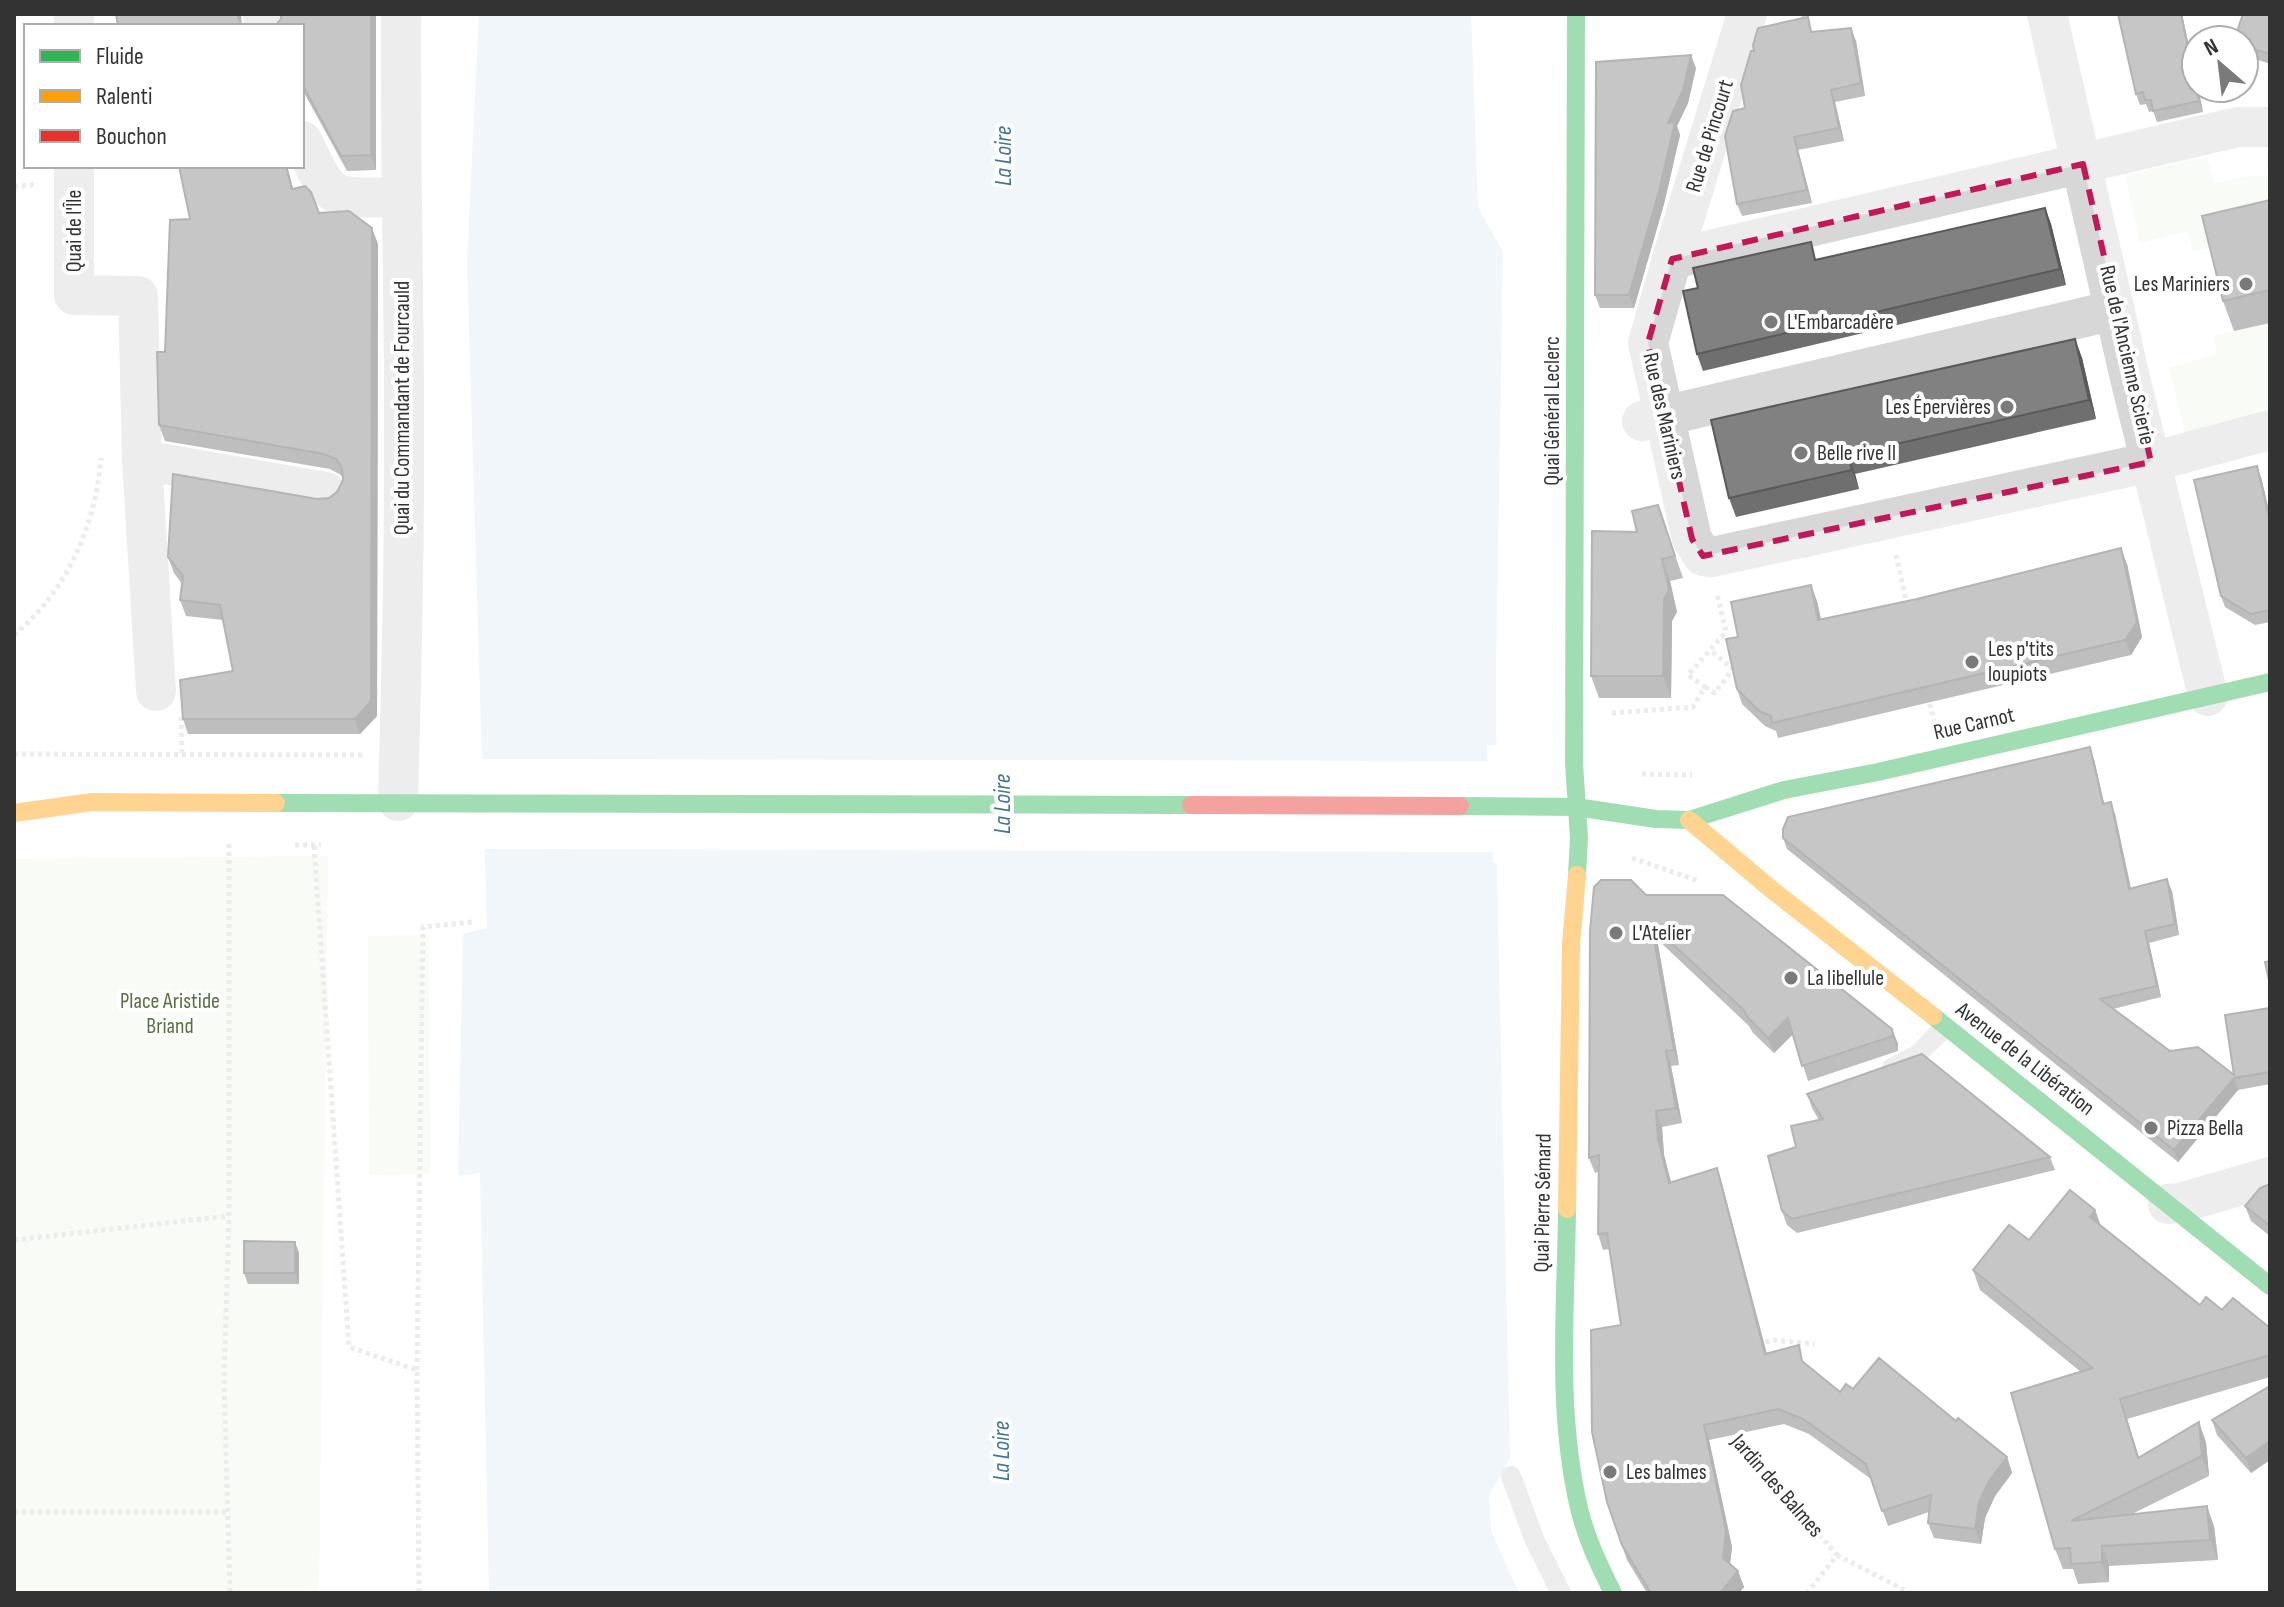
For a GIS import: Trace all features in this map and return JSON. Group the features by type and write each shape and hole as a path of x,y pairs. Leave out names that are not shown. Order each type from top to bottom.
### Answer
{"street":[{"name":"Quai du Commandant de Fourcauld","path":"398,801 404,486 401,14"},
{"name":"Quai Général Leclerc","path":"1576,14 1588,434 1575,715 1576,807"},
{"name":"Rue de Pincourt","path":"1672,259 1747,14"},
{"name":"Rue de l'Ancienne Scierie","path":"2047,14 2129,374 2208,696"},
{"path":"1672,259 2238,127 2270,127"},
{"path":"304,145 325,183 333,191 345,195 400,197"},
{"name":"Quai de l'Île","path":"74,168 74,295 138,296 142,460"},
{"name":"Rue des Mariniers","path":"1672,259 1648,343 1653,419 1692,539 1703,556 1712,557"},
{"path":"1653,419 2115,310"},
{"path":"1712,557 2151,462 2270,430"},
{"path":"156,691 142,460 326,492"},
{"name":"Rue Carnot","path":"1689,820 1755,806 1784,790 1878,772 2270,682"},
{"path":"30,792 92,802"},
{"path":"14,813 92,802 398,801 1547,806 1689,820"},
{"name":"Quai Pierre Sémard","path":"1576,807 1579,847 1571,941 1566,1325 1569,1440 1577,1503 1587,1536 1613,1593"},
{"name":"Avenue de la Libération","path":"1689,820 2270,1286"},
{"path":"1749,870 1752,842"},
{"path":"2168,1204 2270,1177"}],"lane":[{"path":"1880,1072 1907,1062 1945,1027"},
{"path":"1511,1476 1535,1541 1561,1593"}],"path":[{"path":"14,635 31,621 70,568 90,523 101,446"},
{"path":"1888,519 1909,612"},
{"path":"1710,650 1733,669 1715,693 1688,675 1710,650 1726,632 1712,574 1712,557"},
{"path":"1575,715 1693,707 1705,687"},
{"path":"182,754 183,735"},
{"path":"14,754 359,754 399,758"},
{"path":"1574,767 1613,773 1703,776"},
{"path":"229,844 229,1216 224,1378 230,1593"},
{"path":"314,846 349,1347 417,1370"},
{"path":"1579,847 1627,856 1708,884"},
{"path":"419,1593 417,1370 423,927 472,922"},
{"path":"14,1240 229,1216"},
{"path":"1750,1350 1772,1340 1815,1344"},
{"name":"Jardin des Balmes","path":"1728,1430 1837,1555 1910,1593"},
{"path":"14,1512 229,1512"},
{"name":"Jardin des Balmes","path":"1807,1593 1837,1555"}],"highlighted area":[{"path":"2083,164 2151,462 1703,556 1692,539 1648,343 1672,259"}],"green space":[{"path":"2207,157 2214,184 2242,177 2270,175 2270,233 2193,252 2187,231 2140,243 2125,175"},
{"path":"2270,323 2270,416 2186,437 2169,368 2217,354 2213,336"},
{"name":"Place Aristide Briand","path":"328,856 319,1593 14,1593 14,859"},
{"path":"429,935 430,1174 369,1175 368,936"}],"water":[{"name":"La Loire","path":"479,14 1471,14 1478,207 1503,252 1496,675 1497,872 1510,1458 1489,1495 1491,1531 1519,1593 489,1593 480,1173 458,1176 463,934 487,928 467,262"}],"pier":[{"path":"1487,745 1500,745 1501,864 1493,863 1493,852 481,849 478,759 1487,761"}],"building":[{"path":"116,14 237,14 241,24 118,24"},
{"path":"281,14 371,14 371,155 341,156 304,88 304,24 277,24"},
{"path":"2118,14 2181,14 2180,104 2185,104 2153,111 2151,100 2145,100 2143,92 2136,94"},
{"path":"2243,14 2270,14 2270,54 2260,51 2260,24 2240,24"},
{"path":"1808,17 1811,32 1851,28 1861,83 1831,90 1839,128 1794,137 1807,190 1737,204 1725,136 1733,111 1745,108 1741,85 1751,51 1754,51 1758,28"},
{"path":"1691,55 1683,90 1668,123 1675,122 1629,295 1595,295 1596,62"},
{"path":"179,168 287,168 292,189 305,186 311,192 319,213 349,211 372,228 371,701 355,719 183,719 180,680 233,671 220,605 180,600 183,576 168,557 173,474 317,499 329,498 337,492 343,480 342,468 336,459 324,454 159,425 157,352 165,352 170,220 190,219"},
{"path":"2270,200 2270,290 2223,301 2202,216"},
{"path":"2045,208 2060,269 1697,354 1683,291 1698,288 1693,268 1811,242 1815,260"},
{"path":"2075,339 2089,400 1848,455 1852,470 1729,498 1711,420"},
{"path":"2257,466 2270,522 2270,610 2251,614 2221,596 2194,480"},
{"path":"1658,505 1675,556 1662,559 1669,590 1664,599 1663,676 1591,676 1592,531 1637,532 1632,511"},
{"path":"2121,548 2137,622 2125,640 1772,723 1771,716 1759,711 1737,689 1726,639 1738,637 1731,602 1811,585 1818,620 1917,599"},
{"path":"2090,747 2103,804 2111,802 2129,889 2167,879 2175,924 2145,931 2157,986 2100,999 2170,1051 2198,1047 2234,1075 2225,1015 2270,1008 2270,1072 2234,1078 2174,1150 1783,838 1788,817"},
{"path":"1601,880 1631,880 1646,895 1723,895 1892,1029 1893,1036 1802,1066 1788,1018 1768,1038 1744,1010 1651,924 1674,1050 1666,1051 1676,1108 1656,1111 1658,1139 1669,1183 1717,1168 1765,1354 1799,1345 1802,1361 1840,1392 1846,1384 1853,1389 1879,1358 1956,1421 1958,1418 2007,1457 1989,1481 1979,1502 1975,1529 1928,1523 1931,1495 1882,1511 1866,1464 1803,1419 1778,1409 1704,1425 1726,1531 1723,1558 1738,1571 1720,1593 1651,1593 1622,1545 1607,1502 1592,1432 1591,1330 1621,1325 1607,1233 1598,1234 1599,1155 1589,1158 1590,931 1594,887"},
{"path":"2270,961 2270,985 2265,962"},
{"path":"1922,1054 2050,1157 1792,1219 1782,1211 1768,1156 1796,1147 1791,1126 1823,1119 1807,1094"},
{"path":"2270,1184 2270,1226 2245,1206 2260,1188"},
{"path":"2070,1190 2095,1210 2090,1217 2200,1305 2206,1297 2222,1310 2233,1298 2270,1328 2270,1355 2120,1399 2138,1458 2199,1422 2202,1456 2071,1521 2207,1506 2210,1540 2102,1546 2102,1562 2071,1564 2070,1548 2055,1549 2011,1393 2093,1368 1973,1270 2009,1225 2029,1240"},
{"path":"244,1241 295,1242 295,1273 244,1273"},
{"path":"2270,1386 2270,1441 2246,1458 2212,1420"}],"traffic: fast":[{"path":"1576,14 1574,763 1579,838 1577,875"},
{"path":"1460,806 1576,807 1656,819 1689,820 1784,790 1878,772 2270,682"},
{"path":"276,803 1191,805"},
{"path":"1933,1016 2270,1286"},
{"path":"1567,1209 1564,1359 1567,1434 1582,1519 1613,1593"}],"traffic: slow":[{"path":"14,813 92,802 276,803"},
{"path":"1689,820 1771,889 1933,1016"},
{"path":"1567,1209 1571,945 1577,875"}],"traffic: jam":[{"path":"1191,805 1460,806"}],"place":[{"name":"Les Mariniers","path":"2246,284"},
{"name":"L'Embarcadère","path":"1771,322"},
{"name":"Les Épervières","path":"2007,407"},
{"name":"Belle rive II","path":"1801,453"},
{"name":"Les p'tits loupiots","path":"1972,662"},
{"name":"L'Atelier","path":"1616,933"},
{"name":"La libellule","path":"1791,978"},
{"name":"Pizza Bella","path":"2151,1128"},
{"name":"Les balmes","path":"1610,1472"}]}
